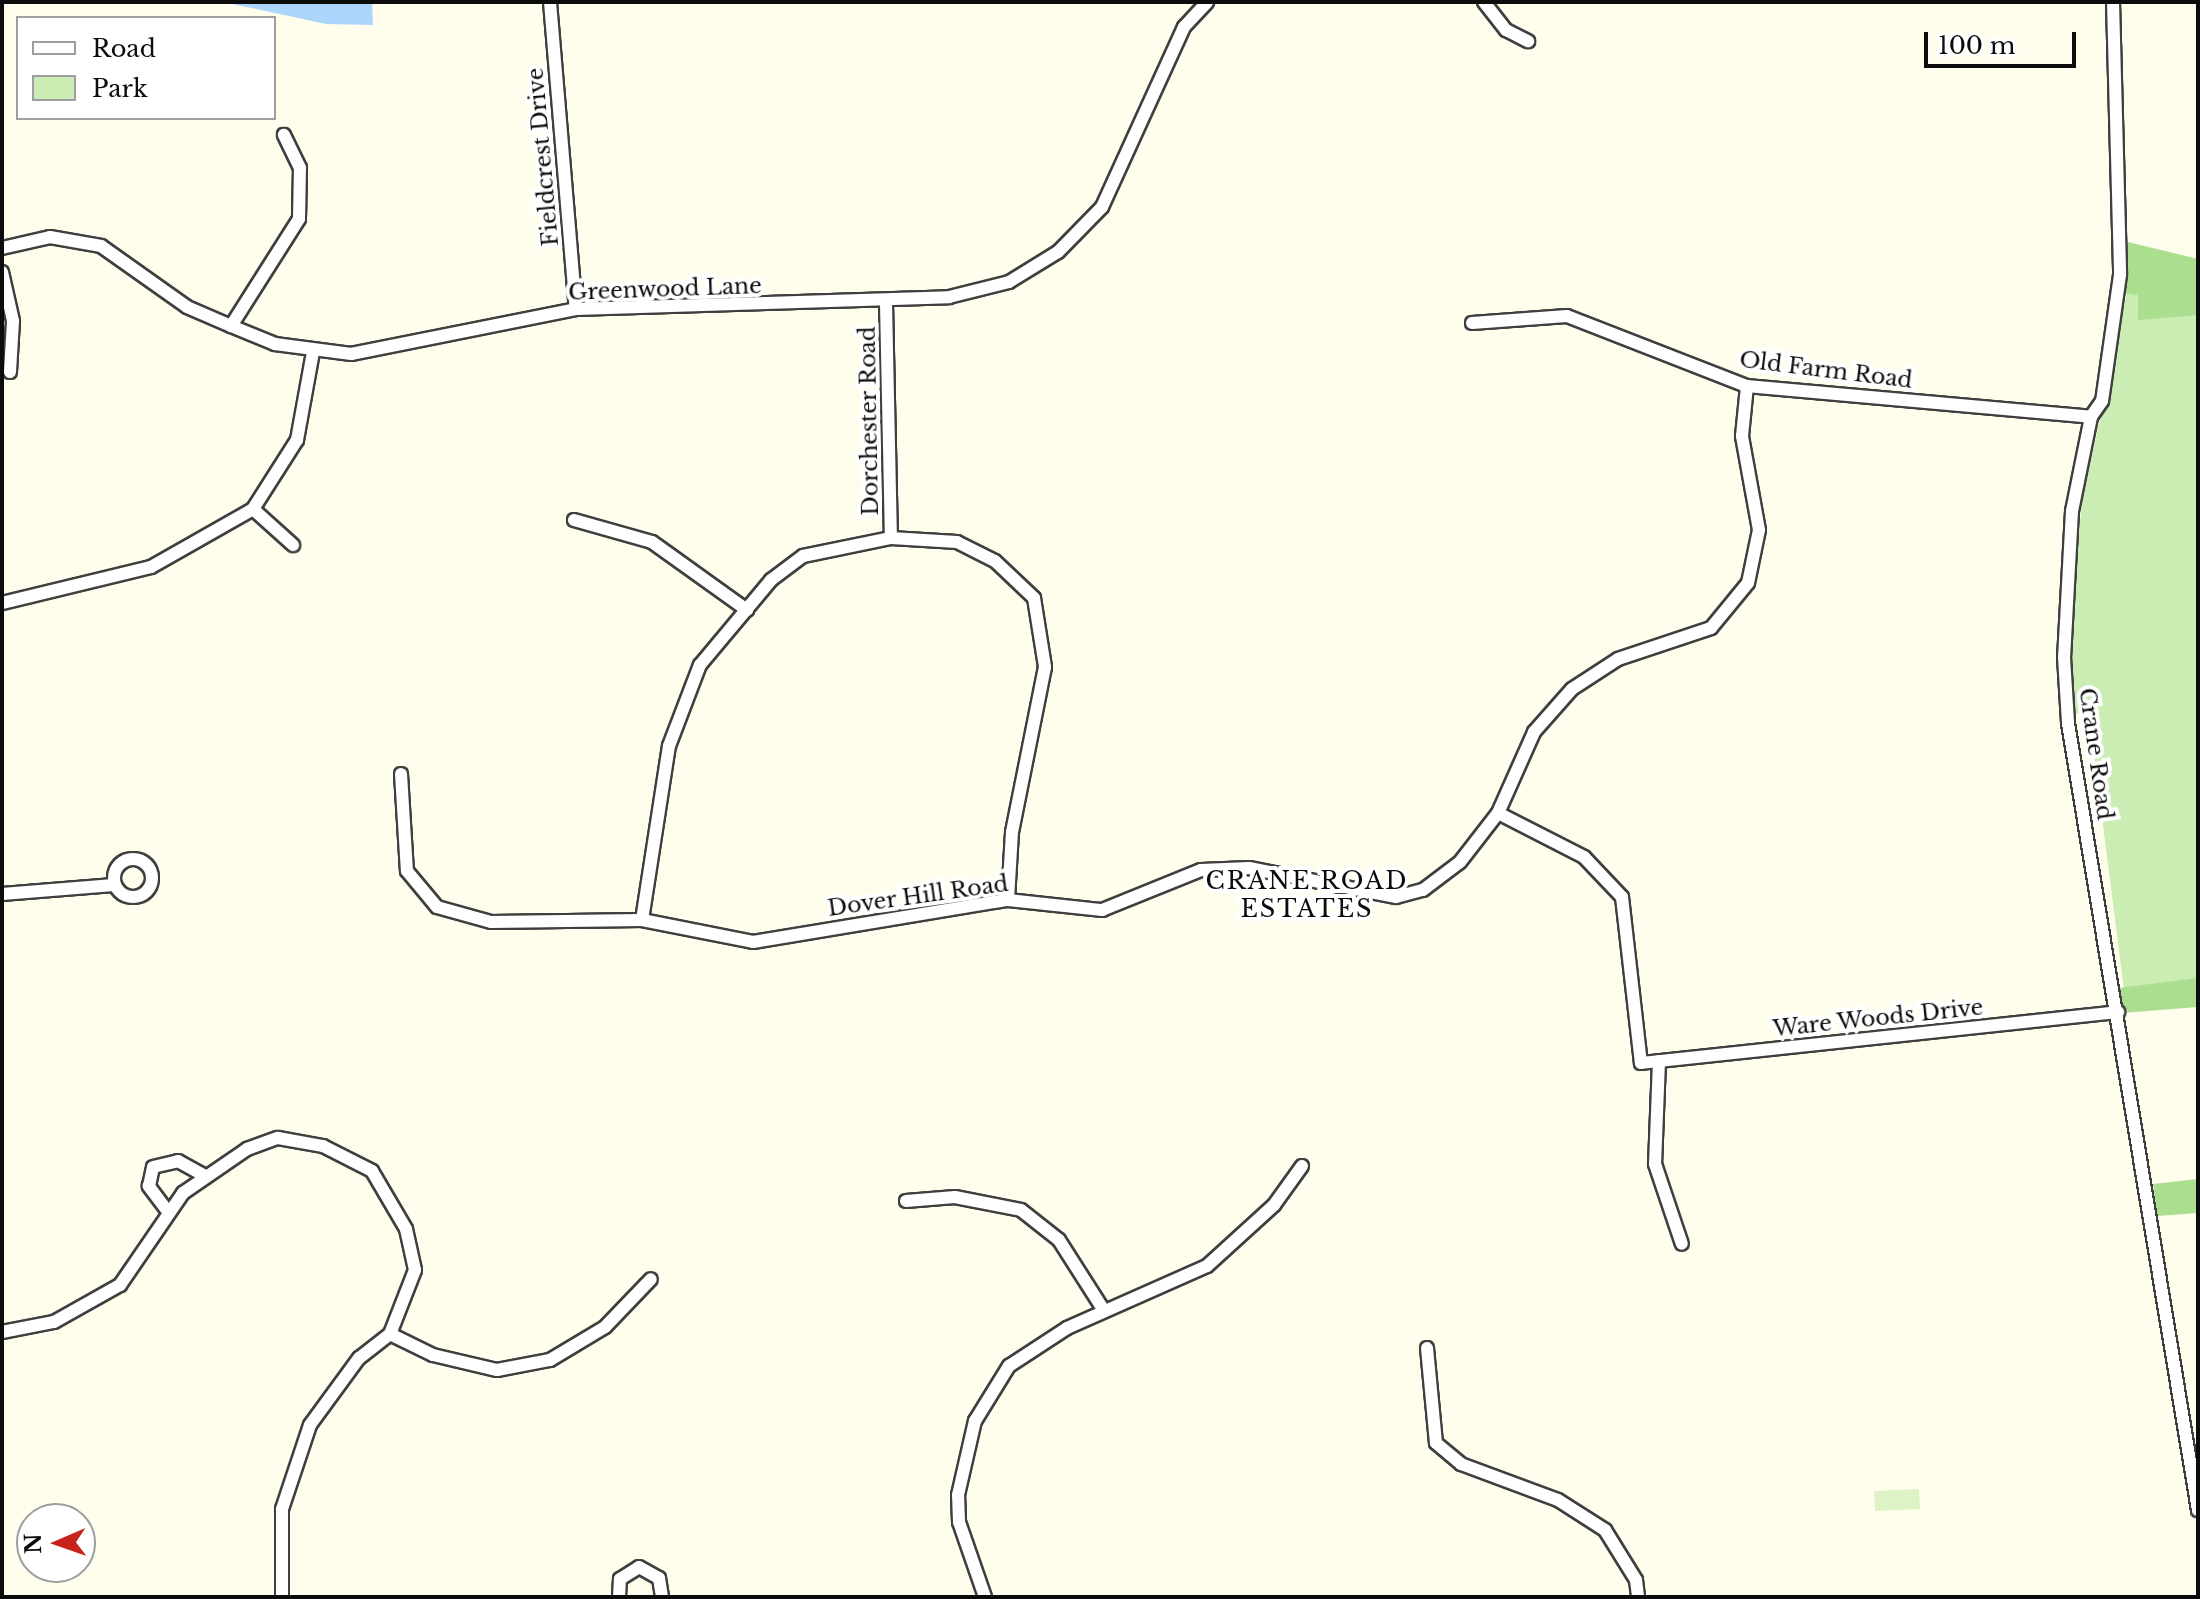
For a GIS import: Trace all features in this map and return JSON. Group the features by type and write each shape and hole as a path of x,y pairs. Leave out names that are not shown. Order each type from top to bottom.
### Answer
{"street":[{"name":"Fieldcrest Drive","path":"550,2 576,309"},
{"name":"Greenwood Lane","path":"2,248 50,237 101,246 187,307 231,326 313,352 403,348 576,309 886,303 1009,282 1058,252 1102,207 1184,27 1207,2"},
{"path":"1484,2 1506,30 1528,41"},
{"name":"Crane Road","path":"2113,2 2120,275 2102,401 2091,417 2072,511 2064,657 2068,723 2198,1510"},
{"path":"231,326 299,219 300,168 284,135"},
{"path":"2,272 13,321 10,372"},
{"name":"Dorchester Road","path":"886,303 891,538"},
{"name":"Old Farm Road","path":"1472,323 1567,316 1747,386 2091,417"},
{"path":"2,603 151,567 253,509 297,440 313,352"},
{"name":"Dover Hill Road","path":"401,774 407,871 437,907 512,921 642,920 753,942 1008,900 1102,910 1201,870 1249,868 1396,897 1443,878 1498,813 1534,732 1572,689 1618,659 1711,628 1748,583 1759,530 1742,436 1747,386"},
{"path":"253,509 293,545"},
{"path":"574,520 652,542 747,610"},
{"path":"642,920 680,709 700,665 747,610 803,556 891,538 957,542 995,561 1034,598 1045,667 1012,832 1008,900"},
{"name":"Ware Woods Drive","path":"1498,813 1584,857 1622,897 1641,1063 2118,1012"},
{"path":"2,894 114,885"},
{"path":"1659,1061 1655,1164 1682,1244"},
{"path":"2,1332 54,1322 120,1285 169,1213 203,1175 278,1138 323,1146 372,1171 406,1229 415,1270 390,1334 359,1358 310,1425 282,1509 282,1597"},
{"path":"169,1213 149,1186 153,1167 178,1161 203,1175"},
{"path":"985,1597 959,1522 964,1453 975,1421 1009,1366 1103,1309 1207,1266 1274,1205 1302,1166"},
{"path":"906,1201 955,1197 1021,1210 1059,1240 1103,1309"},
{"path":"390,1334 433,1355 497,1370 550,1360 605,1327 651,1279"},
{"path":"1427,1348 1436,1443 1461,1464 1558,1500 1605,1530 1638,1597"},
{"path":"619,1597 620,1579 639,1567 659,1578 662,1597"}],"green space":[{"path":"2128,242 2198,259 2198,315 2138,320 2138,295 2124,293"},
{"path":"2128,288 2198,291 2198,981 2124,990 2089,715 2076,713 2074,703 2070,625 2082,503"},
{"path":"2198,978 2198,1007 2122,1013 2118,988"},
{"path":"2198,1179 2198,1213 2157,1216 2153,1184"},
{"path":"1919,1489 1920,1509 1875,1511 1874,1491"}],"water":[{"path":"223,2 372,2 373,25 326,24"}],"district":[{"name":"CRANE ROAD ESTATES","path":"1307,895"}]}
